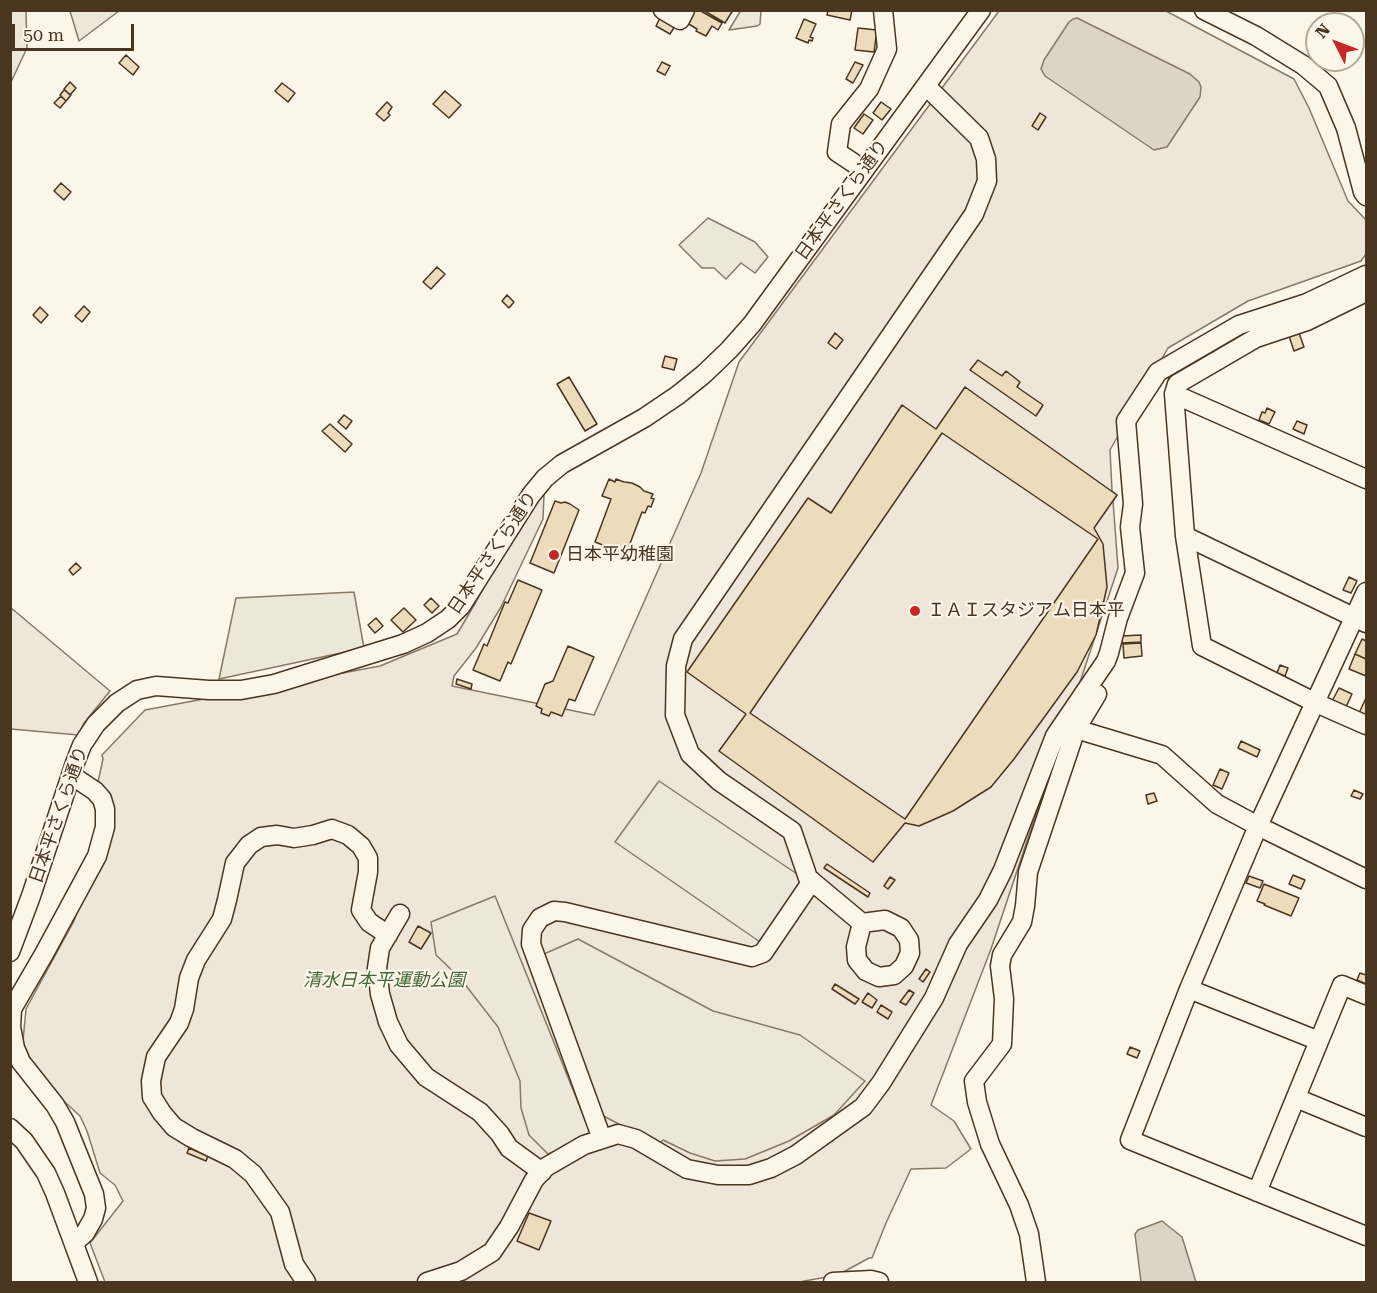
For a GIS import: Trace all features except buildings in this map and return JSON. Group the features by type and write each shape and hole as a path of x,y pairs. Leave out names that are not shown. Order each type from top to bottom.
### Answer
{"street":[{"path":"663,10 680,20 685,10"},
{"path":"864,170 837,152 841,124 869,88 887,49 883,10"},
{"name":"日本平さくら通り","path":"10,952 82,746 96,724 117,703 137,690 156,686 241,690 274,684 403,644 427,633 448,619 461,606 531,495 545,478 562,464 644,418 678,395 704,374 752,324 981,10"},
{"path":"1204,10 1256,36 1303,65 1328,86 1346,128 1366,196"},
{"path":"862,923 808,878 792,831 719,782 690,754 675,715 676,666 683,639 974,214 987,181 986,159 979,138 926,86"},
{"path":"427,1282 461,1271 492,1252 509,1227 534,1180 546,1167 584,1145 618,1134 636,1139 687,1169 718,1175 749,1175 771,1168 796,1155 863,1107 881,1083 934,998 958,944 988,900 1003,870 1055,736 1106,661 1118,618 1135,573 1130,527 1133,504 1126,421 1158,372 1239,325 1307,303 1366,275"},
{"path":"1366,292 1307,321 1256,338 1177,384 1174,394 1185,536 1202,646 1316,703 1366,725"},
{"path":"1174,394 1366,479"},
{"path":"1185,536 1361,620"},
{"path":"1366,592 1361,620 1316,703 1258,826 1189,989 1130,1140 1366,1236"},
{"path":"1036,1282 1029,1234 1019,1204 990,1144 977,1102 974,1081 1002,1044 1004,999 1000,966 1002,955 1022,922 1028,872 1076,729 1113,667 1106,661"},
{"path":"1076,729 1162,754 1217,804 1366,879"},
{"path":"71,775 102,799 105,809 105,827 97,856 12,1009 11,1027 15,1048 21,1062 55,1105 65,1122 94,1194 96,1208 93,1219 85,1233 74,1243"},
{"path":"306,1282 294,1264 280,1212 253,1174 236,1159 174,1127 162,1113 152,1097 151,1081 156,1058 179,1023 184,1009 189,978 196,960 222,919 235,863 249,845 261,837 277,835 294,838 332,829 348,835 361,846 368,858 368,872 361,910 369,922 388,934"},
{"path":"602,1139 531,944 532,930 540,918 554,911 565,912 752,957 763,953 812,881"},
{"path":"400,914 380,948 377,968 380,994 388,1022 399,1045 426,1077 480,1112 509,1148 542,1172"},
{"path":"1257,1192 1342,985 1366,995"},
{"path":"1189,989 1319,1041"},
{"path":"1296,1098 1366,1127"},
{"path":"10,1128 24,1141 56,1192 88,1282"},
{"path":"833,1282 871,1280 879,1282"}],"green space":[{"path":"11,10 26,11 27,48 11,82"},
{"path":"70,10 119,11 79,41"},
{"path":"741,10 761,11 760,24 729,30"},
{"name":"清水日本平運動公園","path":"999,11 1166,11 1294,79 1309,108 1348,201 1366,220 1366,254 1361,261 1248,301 1168,348 1110,450 1112,491 1117,495 1113,501 1118,568 991,949 931,1105 954,1121 971,1149 946,1168 911,1169 872,1258 838,1275 799,1282 105,1282 90,1243 123,1201 115,1185 100,1173 80,1116 21,1062 26,1009 74,921 106,843 98,782 102,755 145,710 380,666 457,634 531,502 544,495 543,519 501,607 476,648 454,676 452,686 594,715 701,473 739,362"},
{"path":"10,607 110,691 84,723 78,735 11,729"}],"shaded area":[{"path":"1077,18 1190,74 1199,82 1200,97 1167,147 1154,150 1045,76 1041,69 1044,60 1069,22"},
{"path":"708,218 755,242 768,257 755,273 741,263 726,279 714,268 702,268 679,245"},
{"path":"354,592 364,648 219,679 236,598"},
{"path":"659,781 800,876 802,889 763,944 615,842"},
{"path":"495,896 592,1137 548,1154 529,1135 521,1108 520,1081 498,1027 460,978 436,955 431,922"},
{"path":"578,939 713,1011 800,1035 865,1081 834,1115 789,1141 745,1159 715,1161 690,1153 663,1140 658,1145 600,1114 544,954"},
{"path":"1162,1221 1182,1237 1196,1282 1141,1282 1135,1234 1138,1230"}],"place":[{"name":"日本平幼稚園","path":"554,555"},
{"name":"ＩＡＩスタジアム日本平","path":"915,611"}]}
